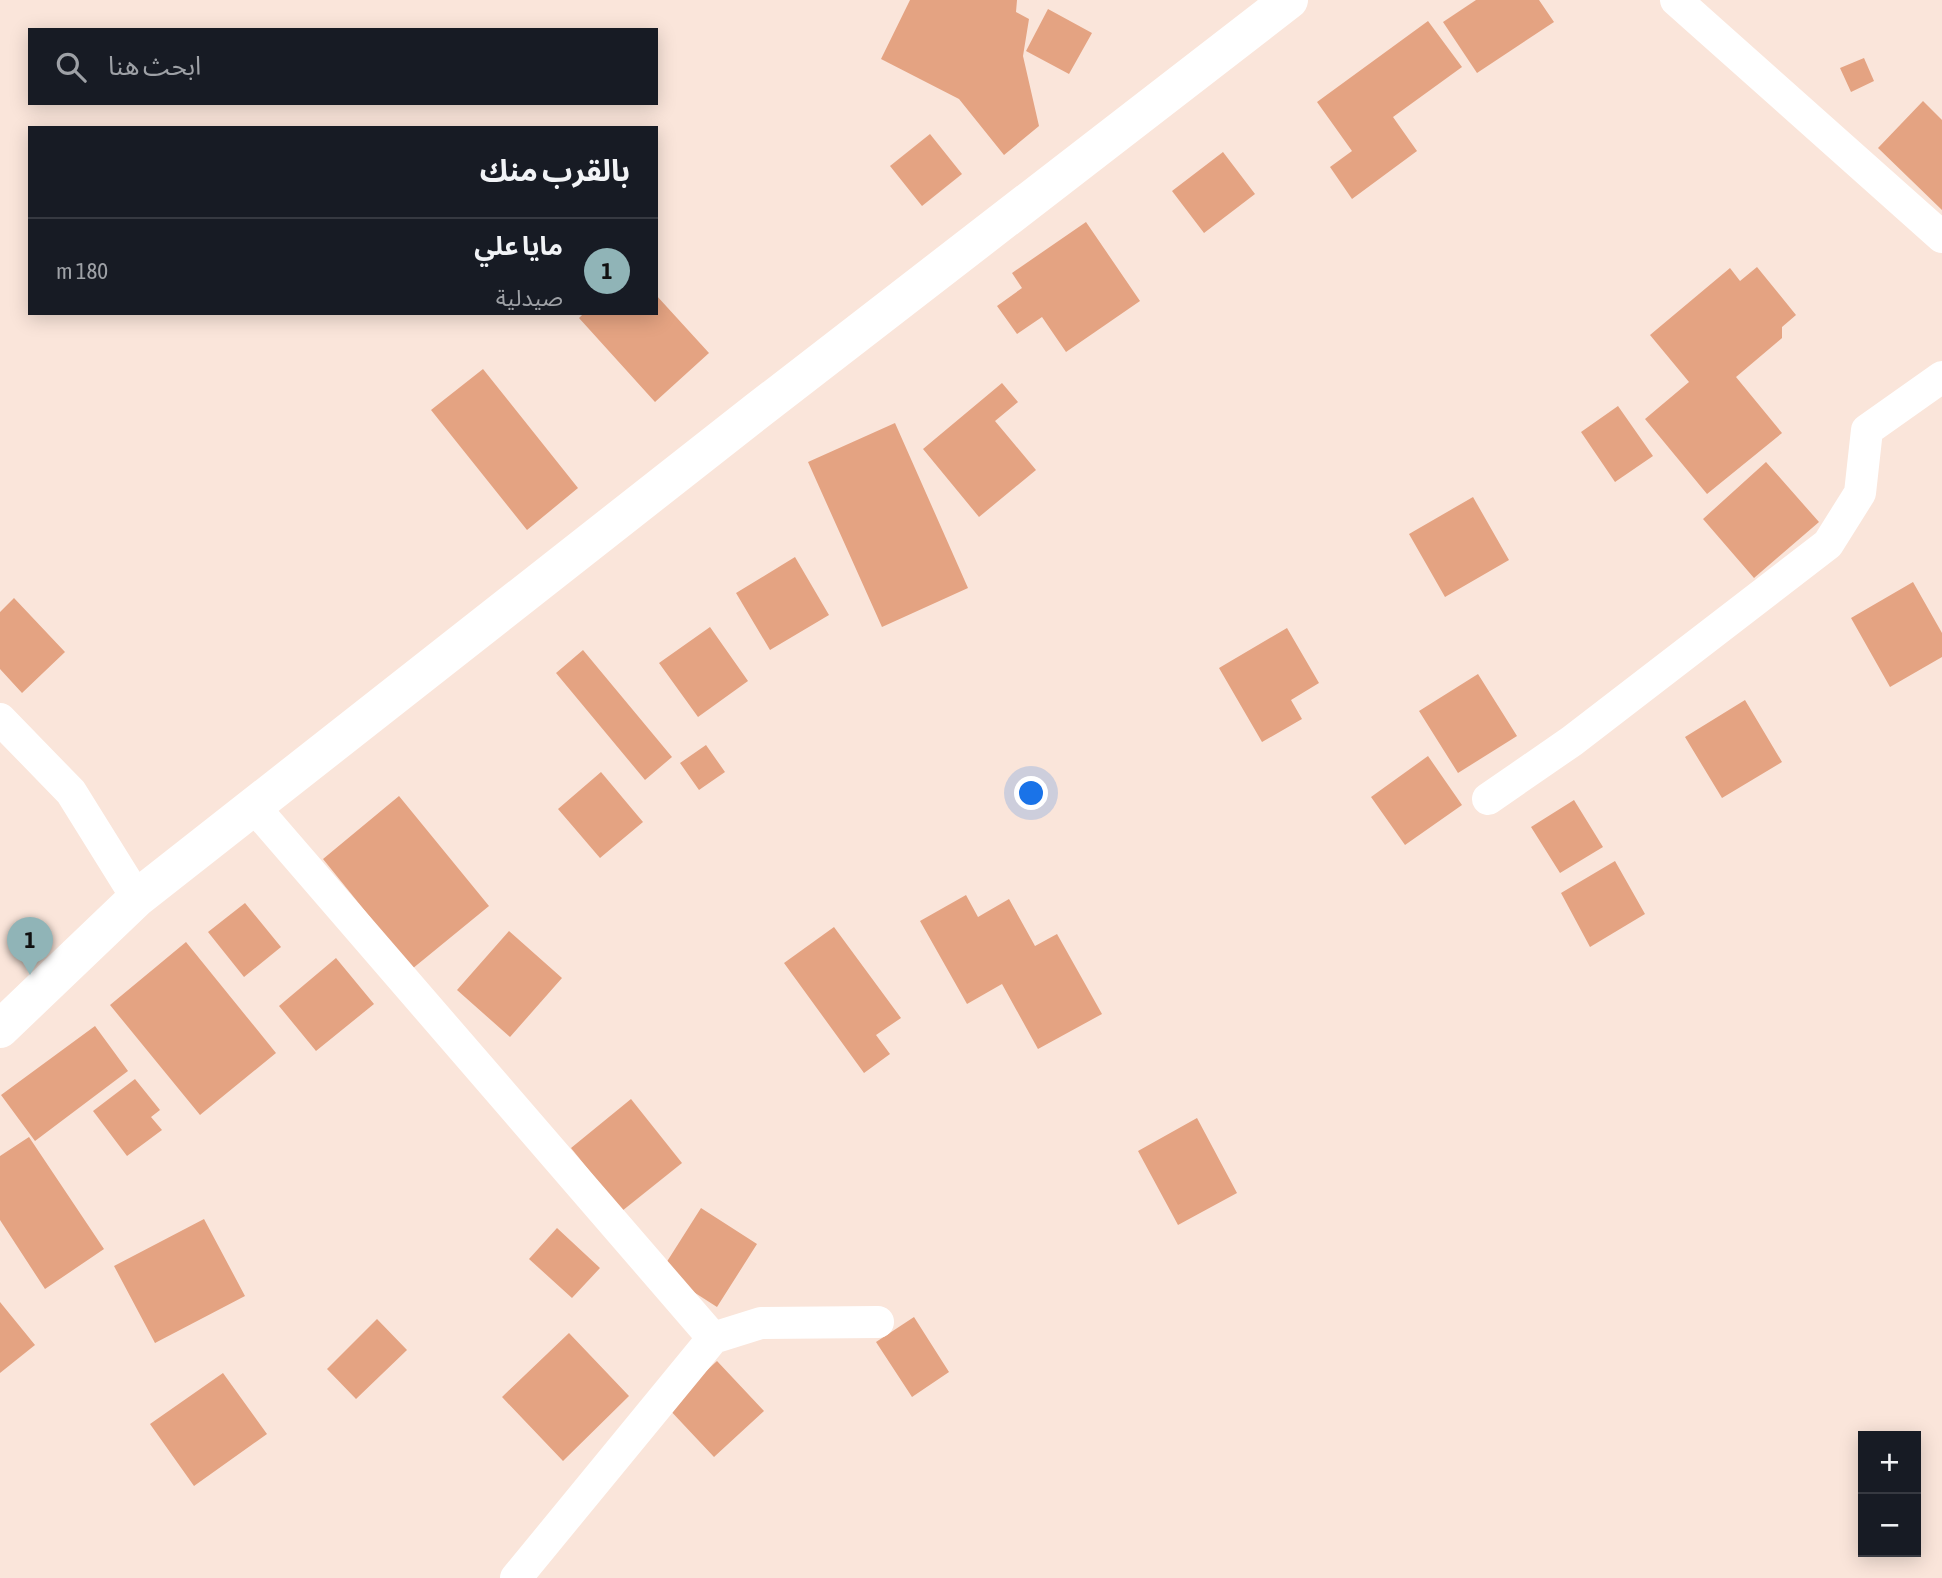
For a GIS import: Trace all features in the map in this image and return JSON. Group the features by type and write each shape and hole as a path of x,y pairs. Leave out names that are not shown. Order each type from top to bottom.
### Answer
{"main road":[{"path":"0,1028 137,898 757,411 1289,0"}],"street":[{"path":"1676,0 1942,237"},
{"path":"1488,799 1572,741 1828,544 1860,493 1867,430 1942,377"},
{"path":"0,719 71,792 137,898"},
{"path":"255,807 713,1338"},
{"path":"516,1578 713,1338 761,1322 877,1322"}],"building":[{"path":"910,0 1017,0 1016,12 1029,19 1023,56 1039,126 1004,155 959,99 881,59"},
{"path":"1476,0 1539,0 1554,22 1477,73 1443,22"},
{"path":"1048,9 1092,33 1069,74 1026,51"},
{"path":"1428,21 1462,67 1393,117 1417,151 1352,199 1330,167 1352,151 1317,102"},
{"path":"1864,58 1874,81 1851,92 1840,68"},
{"path":"1923,101 1942,120 1942,210 1878,148"},
{"path":"930,134 962,174 922,206 890,166"},
{"path":"1223,152 1255,194 1204,233 1172,191"},
{"path":"1086,222 1140,301 1066,352 1042,317 1017,334 997,306 1022,288 1012,273"},
{"path":"1757,267 1796,315 1782,327 1782,338 1736,377 1782,433 1707,494 1645,419 1689,382 1650,335 1730,268 1740,281"},
{"path":"658,297 709,353 655,402 579,318 582,315 658,315"},
{"path":"483,369 578,488 527,530 431,410"},
{"path":"1002,383 1018,402 995,421 1036,470 979,517 923,449"},
{"path":"1618,406 1653,456 1615,482 1581,432"},
{"path":"895,423 968,588 882,627 808,462"},
{"path":"1766,462 1819,522 1754,578 1703,519"},
{"path":"1473,497 1509,560 1445,597 1409,534"},
{"path":"795,557 829,615 770,650 736,593"},
{"path":"1913,582 1942,633 1942,657 1890,687 1851,618"},
{"path":"14,598 65,652 22,693 0,669 0,612"},
{"path":"710,627 748,681 698,717 659,663"},
{"path":"1287,628 1319,683 1291,700 1302,719 1262,742 1219,668"},
{"path":"583,650 672,757 645,780 556,673"},
{"path":"1478,674 1517,736 1458,773 1419,711"},
{"path":"1745,700 1782,762 1722,798 1685,737"},
{"path":"706,745 725,772 699,790 680,763"},
{"path":"1428,756 1462,805 1405,845 1371,797"},
{"path":"601,772 643,822 600,858 558,809"},
{"path":"399,796 489,906 412,969 323,859"},
{"path":"1574,800 1603,847 1560,873 1531,827"},
{"path":"1615,861 1645,914 1590,947 1561,893"},
{"path":"966,895 978,917 1009,899 1035,946 1057,934 1102,1014 1038,1049 1002,984 967,1004 920,921"},
{"path":"245,903 281,947 244,977 208,932"},
{"path":"834,927 901,1018 876,1035 890,1054 864,1073 784,963"},
{"path":"509,931 562,978 510,1037 457,990"},
{"path":"186,942 276,1053 200,1115 110,1005"},
{"path":"336,958 374,1004 316,1051 279,1006"},
{"path":"95,1026 128,1071 35,1141 1,1095"},
{"path":"135,1079 160,1110 151,1117 162,1130 127,1156 93,1111"},
{"path":"631,1099 682,1163 622,1211 571,1148"},
{"path":"1197,1118 1237,1193 1178,1225 1138,1151"},
{"path":"29,1137 104,1249 45,1289 0,1220 0,1156"},
{"path":"701,1208 757,1244 717,1307 661,1271"},
{"path":"204,1219 245,1296 155,1343 114,1266"},
{"path":"557,1228 600,1268 572,1298 529,1259"},
{"path":"0,1302 35,1345 0,1373"},
{"path":"914,1317 949,1372 912,1397 876,1342"},
{"path":"377,1319 407,1350 356,1399 327,1369"},
{"path":"569,1333 629,1396 563,1461 502,1397"},
{"path":"717,1361 764,1411 714,1457 667,1407"},
{"path":"223,1373 267,1434 194,1486 150,1424"}],"place":[{"name":"مايا علي","path":"30,975"}]}
